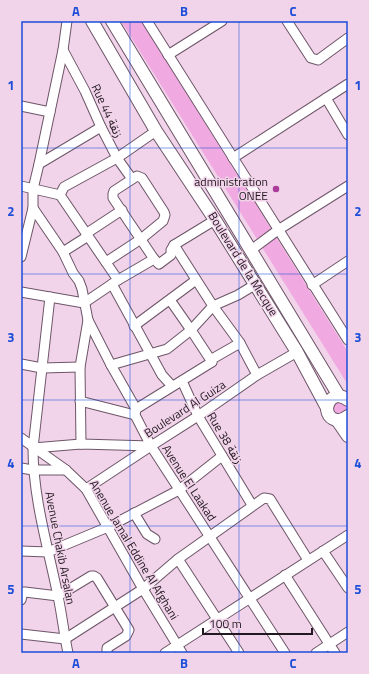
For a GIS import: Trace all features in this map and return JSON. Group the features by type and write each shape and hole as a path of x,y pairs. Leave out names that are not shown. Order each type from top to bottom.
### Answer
{"main road":[{"name":"Boulevard de la Mecque","path":"92,21 156,131 256,284 297,352 329,414 342,418"},
{"name":"Boulevard de la Mecque","path":"112,21 251,250 345,397"},
{"path":"327,408 329,401 332,398 345,397"},
{"path":"342,418 348,436"}],"street":[{"path":"21,257 32,208 33,189 63,50 67,21"},
{"path":"147,21 348,340"},
{"path":"168,55 222,21"},
{"path":"287,21 311,58 314,60 318,60 348,38"},
{"name":"Rue 44 زنقة","path":"63,50 85,91 117,158 132,179"},
{"path":"233,158 348,84"},
{"path":"326,98 348,135"},
{"path":"21,109 50,112"},
{"path":"39,164 101,127"},
{"path":"60,194 64,186 117,158 156,131"},
{"path":"106,262 141,239 163,221 165,215 164,212 142,178 137,176 114,191 113,198 122,210 141,239 154,259 159,264 171,255 170,250 174,245 215,220"},
{"path":"21,186 60,194 106,262 134,326 162,375 172,386"},
{"path":"251,250 278,230 348,186"},
{"path":"32,208 63,252 79,281 88,320 80,367 80,444"},
{"path":"63,252 85,238 87,233 122,210"},
{"path":"174,245 213,306 240,343 257,375"},
{"path":"21,292 84,303 115,282 154,259"},
{"path":"312,285 348,261"},
{"path":"134,326 196,280"},
{"path":"110,365 167,349 191,330 213,306 238,296 256,284"},
{"name":"Avenue Chakib Arsalan","path":"50,297 33,448 33,470 68,653"},
{"path":"170,300 212,362"},
{"name":"Avenue El Laakad","path":"88,320 110,365 136,412 151,446 285,653"},
{"path":"80,401 136,412 172,386 212,362 212,359 240,343"},
{"name":"Boulevard Al Guiza","path":"86,489 198,416 257,375 297,352"},
{"path":"21,364 42,368 80,367"},
{"name":"Rue 38 زنقة","path":"182,381 198,416 252,505"},
{"name":"Anenue Jamal Eddine Al Afghani","path":"21,438 66,470 86,489 179,649"},
{"path":"33,448 80,444 151,446"},
{"path":"21,551 48,552 108,527 179,490 222,456"},
{"path":"21,468 33,470 66,470"},
{"path":"21,634 65,639 143,589 178,559 252,505 264,498 270,499 308,560"},
{"path":"134,514 147,534 155,539"},
{"path":"165,653 179,649 217,619 348,535"},
{"path":"323,551 348,588"},
{"path":"178,559 239,653"},
{"path":"285,575 335,653"},
{"path":"21,600 23,592 58,596 91,576 94,576 97,578 128,630 126,636 107,648 107,653"},
{"path":"316,653 348,632"}],"shaded area":[{"path":"121,21 141,21 348,352 348,385"},
{"path":"337,401 346,405 347,410 342,415 334,414 332,405"}],"place":[{"name":"administration ONEE","path":"276,189"}]}
